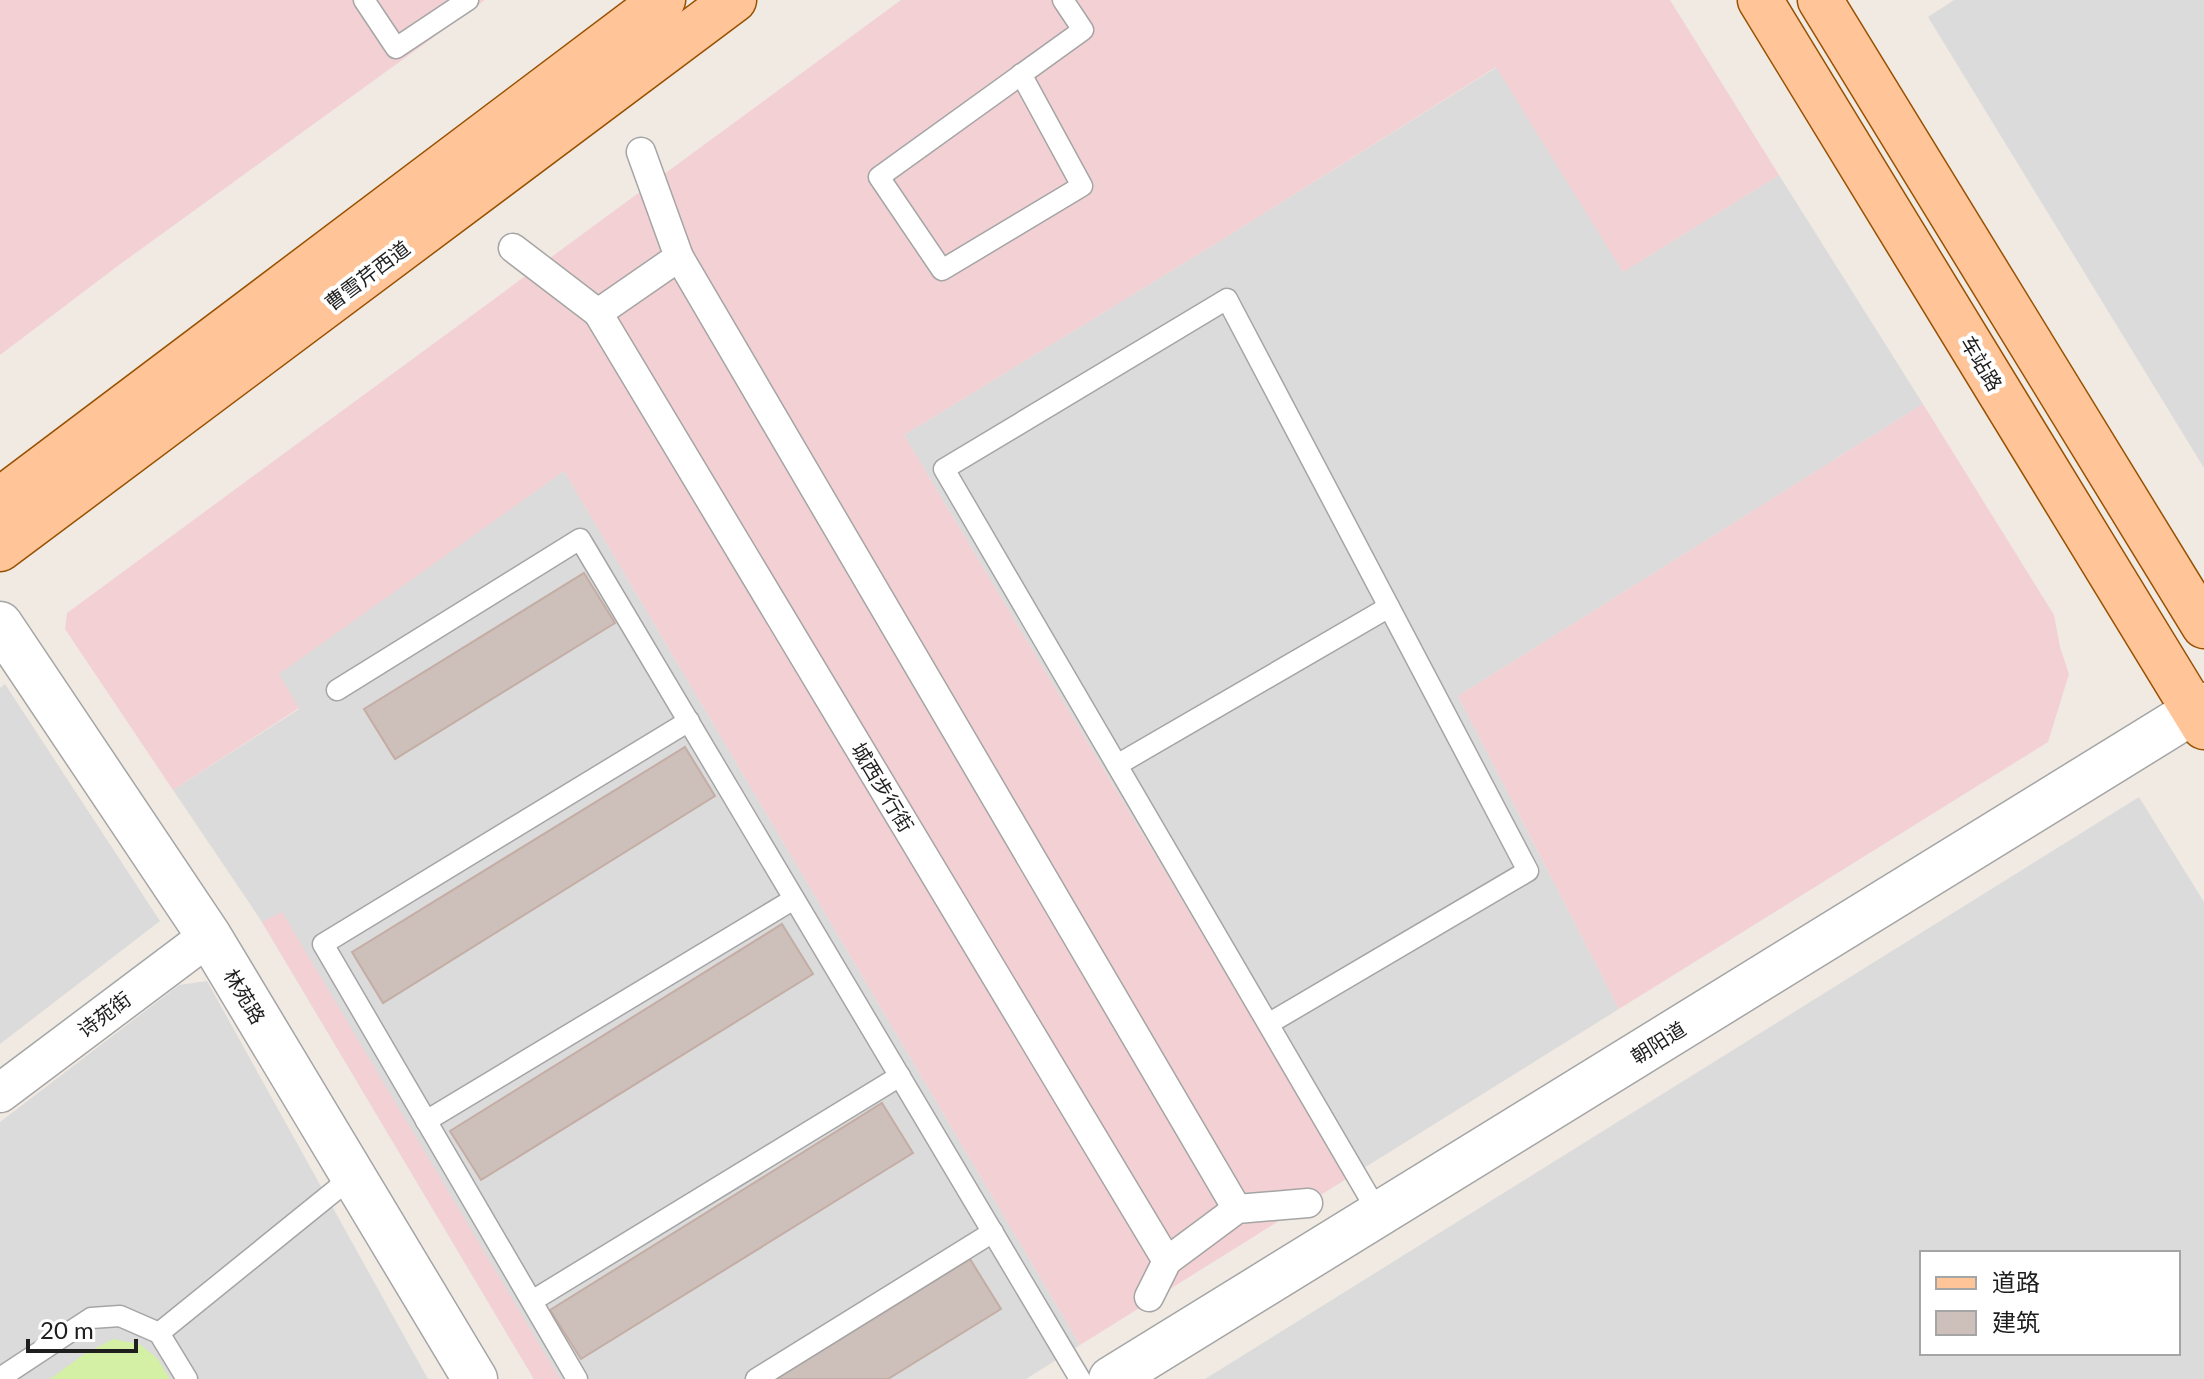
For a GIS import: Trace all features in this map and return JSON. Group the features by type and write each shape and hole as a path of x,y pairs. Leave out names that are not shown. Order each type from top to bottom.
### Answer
{"main road":[{"name":"曹雪芹西道","path":"0,500 663,0"},
{"name":"曹雪芹西道","path":"0,549 734,0"},
{"name":"车站路","path":"1760,0 2201,714"},
{"path":"1820,0 2204,626"}],"street":[{"path":"641,152 679,257 1237,1209"},
{"path":"513,248 598,313 679,257"},
{"name":"城西步行街","path":"598,313 1167,1261"},
{"name":"林苑路","path":"0,624 18,664 209,936 475,1379"},
{"name":"朝阳道","path":"1111,1379 2201,714"},
{"name":"诗苑街","path":"0,1093 209,936"},
{"path":"1149,1297 1167,1261 1237,1209 1308,1203"}],"lane":[{"path":"364,0 396,48 468,0"},
{"path":"1021,74 1082,186 942,270 879,177 1021,74 1083,30 1063,0"},
{"path":"1268,1024 1528,871 1227,299 944,469 1117,765 1268,1024 1379,1214"},
{"path":"337,690 580,539 1080,1379"},
{"path":"1117,765 1389,607"},
{"path":"577,1379 323,944 689,721"},
{"path":"426,1121 794,899"},
{"path":"532,1301 900,1076"},
{"path":"159,1333 353,1176"},
{"path":"756,1379 993,1232"},
{"path":"0,1378 91,1318 120,1316 159,1333 187,1379"}],"shaded area":[{"path":"0,0 485,0 0,355"},
{"path":"901,0 1670,0 1779,175 1623,272 1496,67 904,435 1348,1178 1080,1345 564,471 279,674 299,708 173,790 65,629 67,613"},
{"path":"1954,0 2204,0 2204,468 1928,17"},
{"path":"1497,67 1623,272 1779,175 1923,404 1458,696 1619,1009 1348,1178 904,435"},
{"path":"1923,404 2054,615 2069,674 2048,742 1619,1009 1458,696"},
{"path":"564,471 1080,1345 1026,1379 534,1379 262,922 173,790 299,709 278,674"},
{"path":"5,684 160,921 0,1044 0,688"},
{"path":"2139,797 2204,902 2204,1379 1205,1379"},
{"path":"282,912 560,1379 534,1379 262,922"},
{"path":"207,981 428,1379 0,1379 0,1122 179,985"}],"green space":[{"path":"113,1339 139,1344 157,1358 170,1379 50,1379 83,1355"}],"building":[{"path":"584,573 615,623 395,759 364,709"},
{"path":"685,747 715,796 383,1003 352,952"},
{"path":"782,924 813,974 481,1180 450,1131"},
{"path":"882,1103 913,1153 581,1359 550,1310"},
{"path":"970,1259 1001,1309 888,1379 776,1379"}]}
